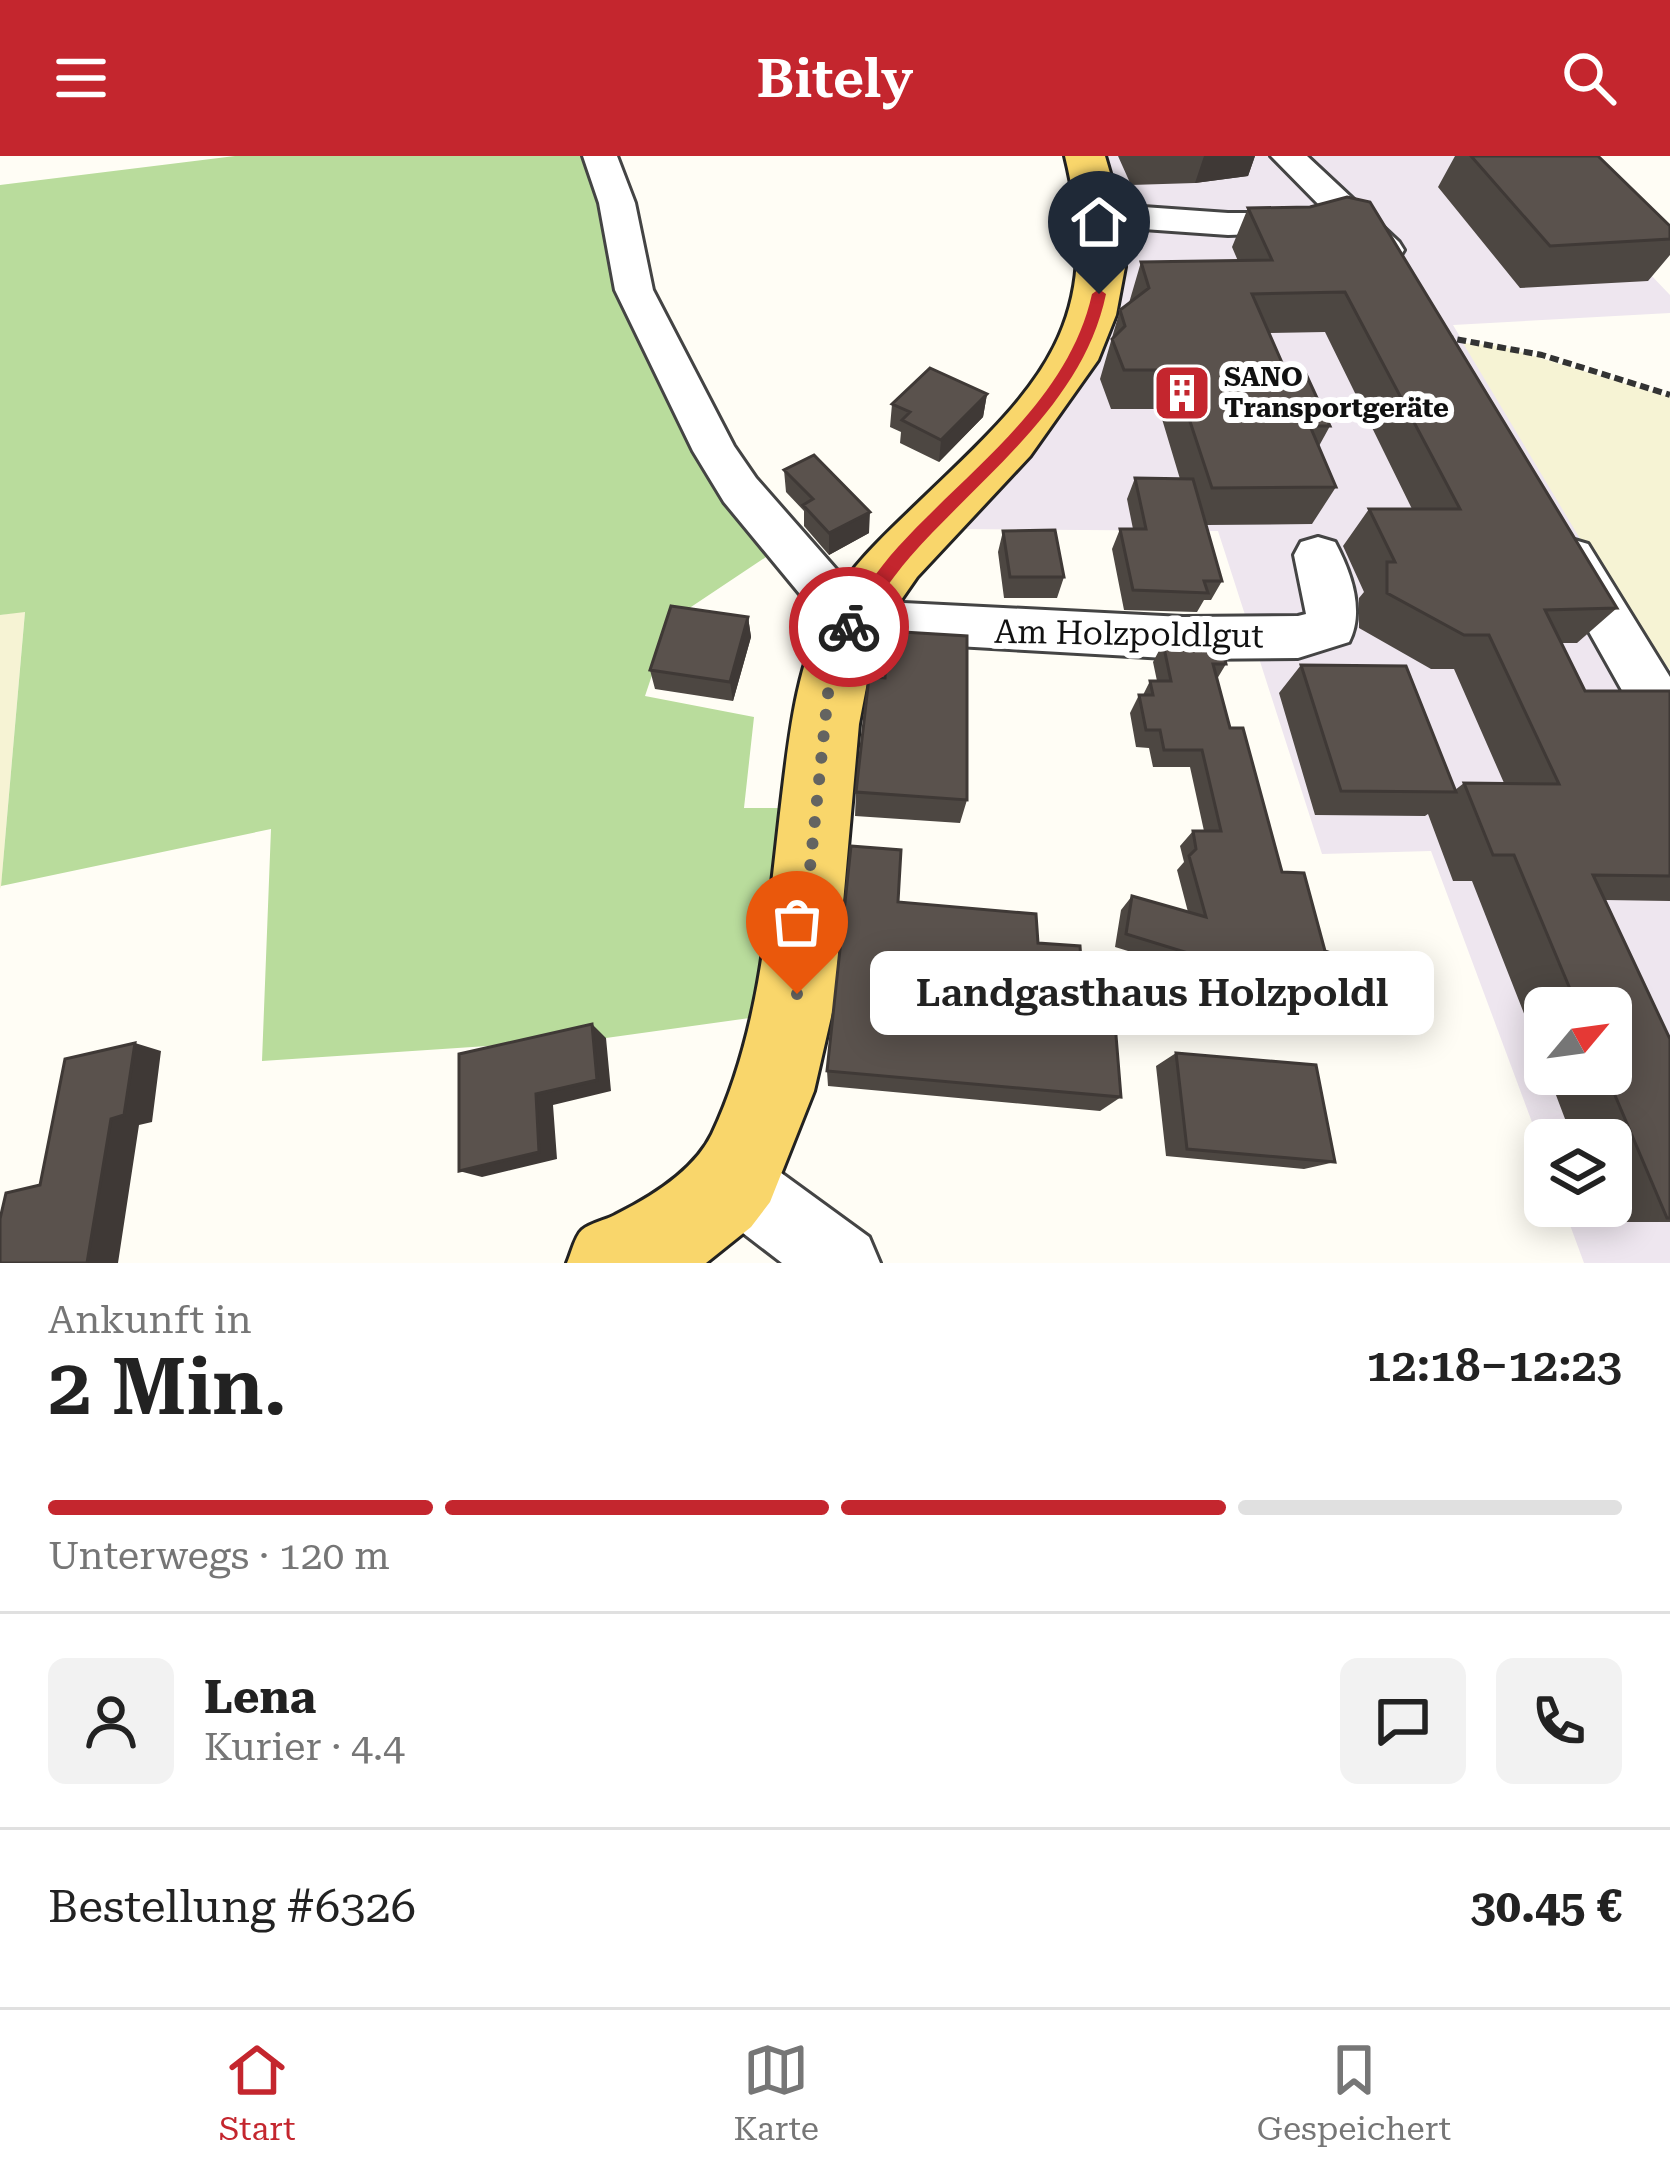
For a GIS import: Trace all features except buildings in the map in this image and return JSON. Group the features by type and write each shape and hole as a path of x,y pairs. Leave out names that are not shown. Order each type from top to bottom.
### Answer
{"main road":[{"path":"613,1263 660,1243 758,1221 775,1091 797,994 830,674 851,620 902,554 1004,454 1065,375 1092,328 1104,264 1093,186"}],"street":[{"path":"600,156 617,203 634,290 715,451 740,490 851,620"},
{"path":"1288,156 1354,218 1412,283 1443,337"},
{"path":"1093,186 1228,224 1354,218"},
{"path":"1552,523 1670,725"},
{"name":"Am Holzpoldlgut","path":"851,620 1048,633 1298,637 1331,628 1332,602 1318,555"},
{"path":"758,1221 843,1263"}],"path":[{"path":"1443,337 1542,355 1670,394"}],"shaded area":[{"path":"1097,156 1530,156 1559,179 1670,295 1670,313 1453,325 1670,688 1670,1263 1584,1263 1571,1227 1632,1227 1632,1119 1531,1119 1431,851 1322,854 1218,531 960,529 1053,428 1105,326"},
{"path":"1463,343 1501,346 1670,397 1670,669 1646,649"},
{"path":"25,611 1,886 0,889 0,615"}],"green space":[{"path":"235,156 586,156 772,553 670,621 645,696 754,717 744,808 790,808 764,1016 606,1038 262,1061 271,829 1,886 25,612 0,615 0,185"}],"way so far":[{"path":"797,994 830,674 849,627"}],"place":[{"name":"SANO Transportgeräte","path":"1182,393"},
{"name":"Landgasthaus Holzpoldl","path":"797,994"}],"route":[{"path":"849,627 902,554 1004,454 1065,375 1092,328 1099,294"}]}
